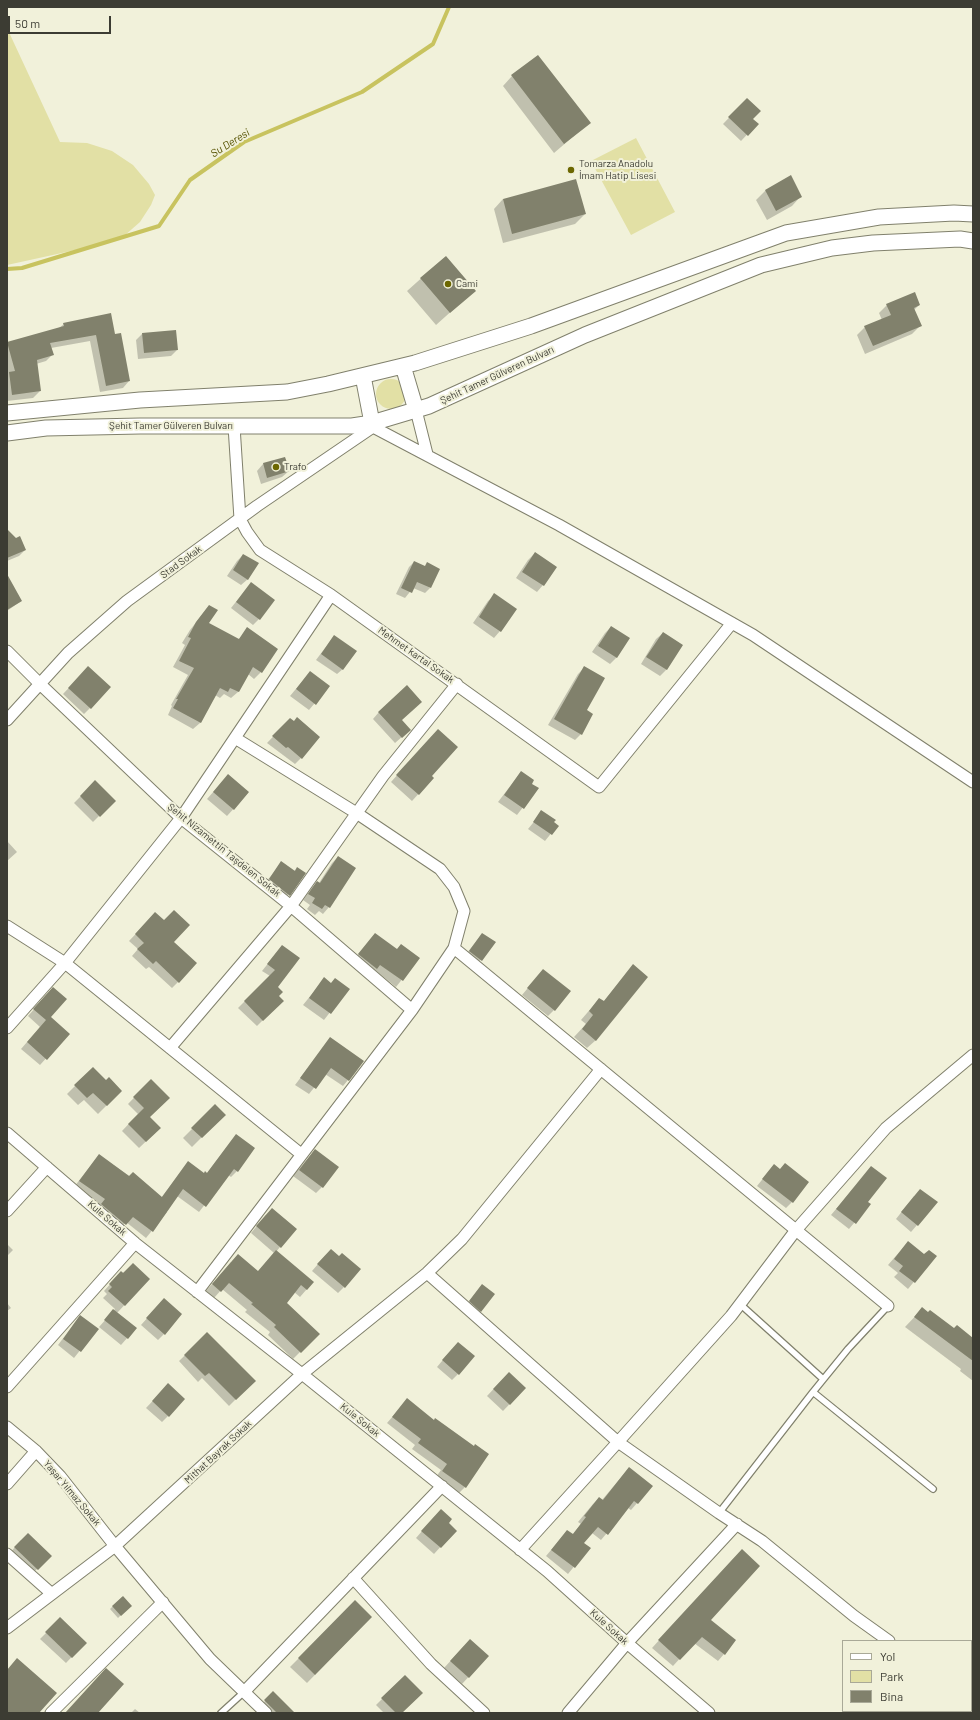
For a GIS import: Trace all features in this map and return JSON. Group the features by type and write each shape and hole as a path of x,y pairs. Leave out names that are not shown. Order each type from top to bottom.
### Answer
{"main road":[{"path":"7,414 140,400 287,392 403,366 531,326 786,233 879,217 954,213 973,214"},
{"name":"Şehit Tamer Gülveren Bulvarı","path":"7,433 46,428 372,425 429,406 585,335 761,265 832,248 866,244 960,239 973,241"},
{"path":"403,366 416,410"},
{"path":"363,376 372,425"}],"street":[{"path":"416,410 428,454"},
{"path":"372,425 559,525 753,635 973,782"},
{"name":"Stad Sokak","path":"7,720 68,653 127,601 372,425"},
{"path":"234,426 240,519"},
{"name":"Mehmet kartal Sokak","path":"240,519 246,532 260,550 331,595 599,786 732,623"},
{"path":"7,1028 65,963 181,818 331,595"},
{"name":"Şehit Nizamettin Taşdelen Sokak","path":"7,650 40,684 181,818 291,906 412,1010"},
{"path":"170,1048 291,906 358,814 383,776 457,684"},
{"path":"197,1292 412,1010 454,948 464,911 454,887 440,869 358,814 235,738"},
{"path":"7,926 65,963 301,1154"},
{"path":"454,948 888,1306"},
{"path":"520,1550 740,1304 796,1230 886,1128 973,1055"},
{"name":"Mithat Bayrak Sokak","path":"7,1628 115,1546 302,1374 427,1273 462,1239 601,1069"},
{"name":"Kule Sokak","path":"7,1132 135,1243 302,1374 547,1571 627,1643 709,1713"},
{"path":"7,1211 47,1167"},
{"path":"7,1387 135,1243"},
{"path":"427,1273 618,1442 719,1513 762,1541 854,1616 889,1640"},
{"name":"Yaşar Yılmaz Sokak","path":"7,1427 36,1451 60,1476 115,1546 210,1659 266,1713"},
{"path":"7,1484 36,1451"},
{"path":"244,1692 442,1486"},
{"path":"568,1713 627,1643 737,1524"},
{"path":"7,1554 52,1594"},
{"path":"353,1578 431,1664 484,1713"},
{"path":"51,1713 163,1602"}],"lane":[{"path":"740,1304 824,1380"},
{"path":"719,1513 848,1349 888,1306"},
{"path":"813,1392 933,1489"},
{"path":"221,1713 244,1692"}],"green space":[{"path":"7,28 60,142 87,143 112,151 133,165 149,184 155,195 151,205 140,222 124,236 103,244 7,265"},
{"path":"636,138 675,212 631,235 591,161"},
{"path":"391,379 397,380 405,388 405,400 397,408 391,409 385,408 377,400 376,394 377,388 385,380"}],"building":[{"path":"538,55 591,123 564,144 511,75"},
{"path":"747,98 761,111 753,119 759,124 748,136 728,117"},
{"path":"791,175 802,197 776,211 765,190"},
{"path":"576,179 586,214 512,234 503,199"},
{"name":"Cami","path":"446,256 476,291 450,313 420,278"},
{"path":"915,292 920,305 914,308 922,326 873,346 864,326 891,315 886,304"},
{"path":"111,313 115,334 121,333 130,381 106,386 96,335 50,343 54,355 37,360 41,391 12,395 9,372 15,371 7,342 64,326 63,323"},
{"path":"176,330 178,350 144,353 142,333"},
{"name":"Trafo","path":"285,457 290,471 267,478 263,463"},
{"path":"7,529 16,538 20,536 26,550 7,558"},
{"path":"535,552 557,567 544,586 522,572"},
{"path":"243,554 259,563 248,580 233,570"},
{"path":"414,561 425,566 427,562 440,569 431,588 417,582 412,593 401,588"},
{"path":"7,574 22,601 7,610"},
{"path":"251,582 275,600 260,620 236,602"},
{"path":"494,593 517,609 501,632 479,617"},
{"path":"209,605 218,610 209,623 239,639 247,627 278,649 262,673 253,667 239,692 230,688 228,692 220,688 201,723 173,708 178,699 176,699 194,668 179,661 191,638 188,637 196,622"},
{"path":"611,626 630,638 617,658 598,646"},
{"path":"663,632 683,645 667,670 646,657"},
{"path":"334,635 357,651 343,670 321,654"},
{"path":"88,666 111,687 91,709 68,688"},
{"path":"584,666 605,678 587,710 593,714 582,735 554,719"},
{"path":"310,671 330,686 316,705 296,689"},
{"path":"407,685 422,702 402,720 411,730 402,738 378,712"},
{"path":"297,717 320,737 302,759 272,736 290,718 294,721"},
{"path":"438,729 458,747 432,776 434,778 419,795 396,775"},
{"path":"521,771 534,780 532,784 539,788 524,809 504,795"},
{"path":"228,774 249,792 234,810 213,792"},
{"path":"95,780 116,801 100,817 80,796"},
{"path":"541,810 556,820 554,822 559,826 552,835 533,822"},
{"path":"338,856 356,868 330,908 325,905 322,909 312,903 315,898 308,894 317,881 320,883"},
{"path":"281,861 295,871 297,867 306,873 290,896 269,879"},
{"path":"174,910 190,925 174,942 197,963 179,983 156,961 153,964 137,949 144,943 135,934 155,912 164,920"},
{"path":"375,933 397,949 401,944 420,958 403,981 380,965 377,969 358,954"},
{"path":"482,933 496,942 482,961 469,951"},
{"path":"282,945 300,958 278,987 283,992 279,996 284,1001 263,1021 244,1001 275,970 267,964"},
{"path":"633,964 648,977 596,1041 582,1029 593,1015 589,1011 599,998 604,1001"},
{"path":"543,969 571,991 555,1011 527,988"},
{"path":"324,977 331,983 335,978 350,989 331,1014 309,998"},
{"path":"53,987 67,999 51,1017 70,1034 47,1060 27,1042 46,1020 33,1009"},
{"path":"330,1037 364,1061 349,1081 331,1068 316,1089 300,1078"},
{"path":"93,1067 106,1080 109,1077 122,1091 107,1106 93,1093 87,1098 74,1085"},
{"path":"151,1079 170,1098 150,1117 161,1128 146,1142 128,1124 144,1108 133,1097"},
{"path":"215,1104 226,1115 202,1138 191,1128"},
{"path":"236,1134 255,1148 238,1172 234,1169 206,1207 183,1189 153,1232 133,1217 126,1225 101,1204 105,1199 79,1181 99,1154 129,1176 133,1172 162,1197 188,1161 204,1173 205,1171 207,1173"},
{"path":"315,1149 339,1167 323,1188 299,1170"},
{"path":"785,1163 809,1182 793,1203 762,1179 774,1164 780,1169"},
{"path":"871,1166 887,1178 868,1202 871,1204 856,1224 836,1209"},
{"path":"920,1189 938,1202 918,1226 901,1212"},
{"path":"272,1208 297,1229 281,1248 256,1226"},
{"path":"908,1241 924,1254 929,1250 937,1256 915,1283 899,1271 903,1266 894,1259"},
{"path":"331,1249 339,1256 342,1253 361,1269 345,1288 317,1264"},
{"path":"276,1250 314,1282 307,1290 301,1285 287,1303 320,1334 301,1353 274,1327 276,1325 229,1283 221,1292 212,1284 238,1254 258,1271"},
{"path":"133,1263 150,1279 125,1306 108,1291 112,1287 109,1284 121,1271 123,1273"},
{"path":"482,1284 495,1294 481,1312 469,1301"},
{"path":"164,1298 182,1314 165,1335 146,1318"},
{"path":"922,1307 928,1312 930,1310 954,1328 957,1325 973,1338 973,1361 914,1317"},
{"path":"113,1309 137,1328 128,1339 104,1320"},
{"path":"80,1315 99,1329 81,1352 63,1339"},
{"path":"207,1332 256,1381 236,1400 209,1373 205,1376 184,1355"},
{"path":"458,1342 475,1356 459,1375 442,1360"},
{"path":"509,1372 526,1388 510,1405 493,1389"},
{"path":"168,1383 185,1399 169,1417 152,1401"},
{"path":"407,1398 434,1420 435,1418 474,1446 475,1444 489,1454 466,1488 442,1471 447,1464 418,1443 421,1439 392,1417"},
{"path":"629,1467 653,1486 638,1504 634,1501 608,1535 598,1527 584,1543 591,1548 575,1568 551,1550 567,1530 573,1534 586,1517 584,1516 599,1497 603,1500"},
{"path":"441,1509 452,1519 449,1523 457,1531 441,1548 421,1531"},
{"path":"28,1533 52,1556 38,1570 14,1547"},
{"path":"742,1549 760,1566 711,1620 736,1640 725,1655 702,1637 680,1660 658,1640"},
{"path":"123,1596 132,1606 121,1616 112,1606"},
{"path":"355,1600 372,1617 315,1675 298,1658"},
{"path":"60,1617 87,1643 72,1658 45,1632"},
{"path":"470,1639 489,1656 469,1678 450,1661"},
{"path":"17,1658 57,1693 39,1713 7,1713 7,1670"},
{"path":"106,1668 124,1684 98,1713 65,1713"},
{"path":"405,1675 423,1693 402,1713 396,1713 381,1698"},
{"path":"273,1691 295,1713 277,1713 264,1700"}],"waterway":[{"name":"Su Deresi","path":"7,269 22,268 159,226 190,180 244,142 362,92 433,44 449,7"}],"place":[{"name":"Tomarza Anadolu İmam Hatip Lisesi","path":"571,170"},
{"name":"Cami","path":"448,284"},
{"name":"Trafo","path":"276,467"}]}
